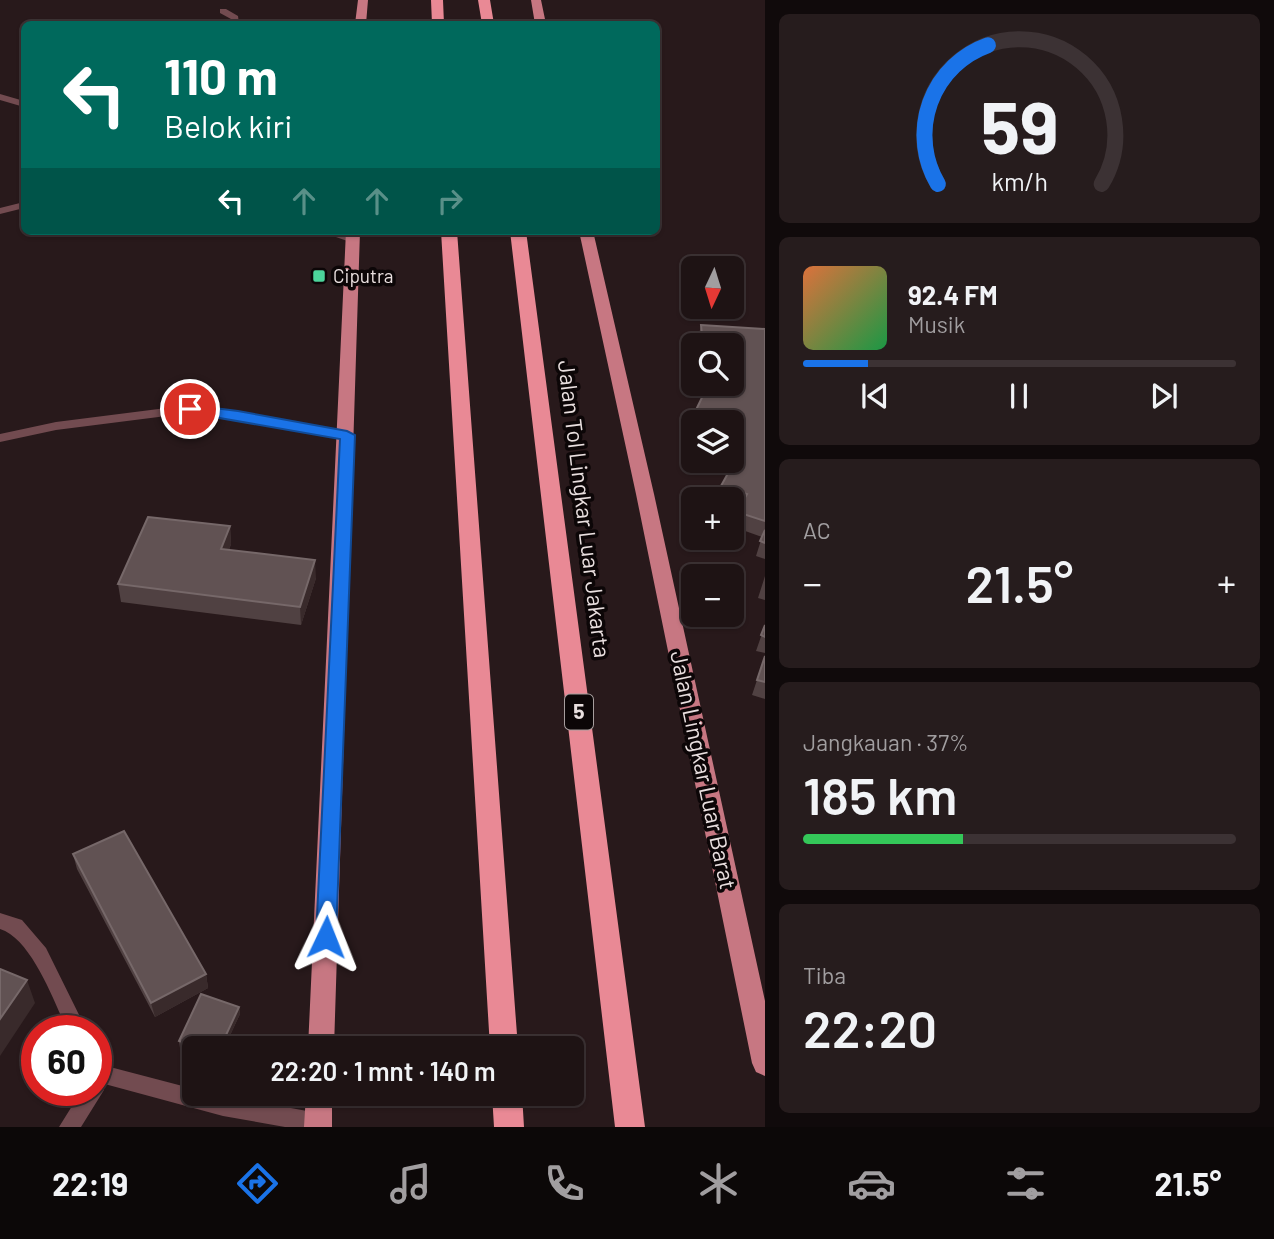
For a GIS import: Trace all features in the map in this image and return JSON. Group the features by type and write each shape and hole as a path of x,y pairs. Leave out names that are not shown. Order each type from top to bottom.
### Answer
{"highway":[{"path":"437,0 438,21"},
{"path":"484,0 488,21"},
{"path":"449,235 503,1036"},
{"name":"Jalan Tol Lingkar Luar Jakarta","path":"518,235 630,1127"},
{"path":"508,1106 509,1127"}],"main road":[{"path":"361,21 363,0"},
{"path":"536,0 540,21"},
{"name":"Jalan Lingkar Luar Barat","path":"587,235 645,494 765,1063"},
{"path":"322,1036 353,236"},
{"path":"318,1125 319,1106"}],"lane":[{"path":"223,11 235,21"},
{"path":"0,97 21,103"},
{"path":"0,212 21,206"},
{"path":"0,212 21,214"},
{"path":"0,438 56,426 190,409 347,435"},
{"path":"0,921 16,926 40,954 70,1015"},
{"path":"112,1082 318,1125"},
{"path":"69,1127 82,1106"}],"building":[{"path":"701,325 765,329 765,521 744,514 744,499 747,494 744,493 744,487 721,486 728,473 744,473 744,410 696,410 703,396 744,396 744,333 702,333"},
{"path":"148,517 230,526 221,549 315,560 300,607 118,584"},
{"path":"765,530 765,543 760,541"},
{"path":"765,656 765,682 757,680"},
{"path":"124,831 206,974 151,1003 73,854"},
{"path":"0,969 27,980 0,1019"},
{"path":"201,994 239,1007 226,1036 182,1036 182,1042 179,1041"}],"place":[{"name":"Ciputra","path":"319,276"}],"route":[{"path":"190,409 347,435 326,937"}]}
